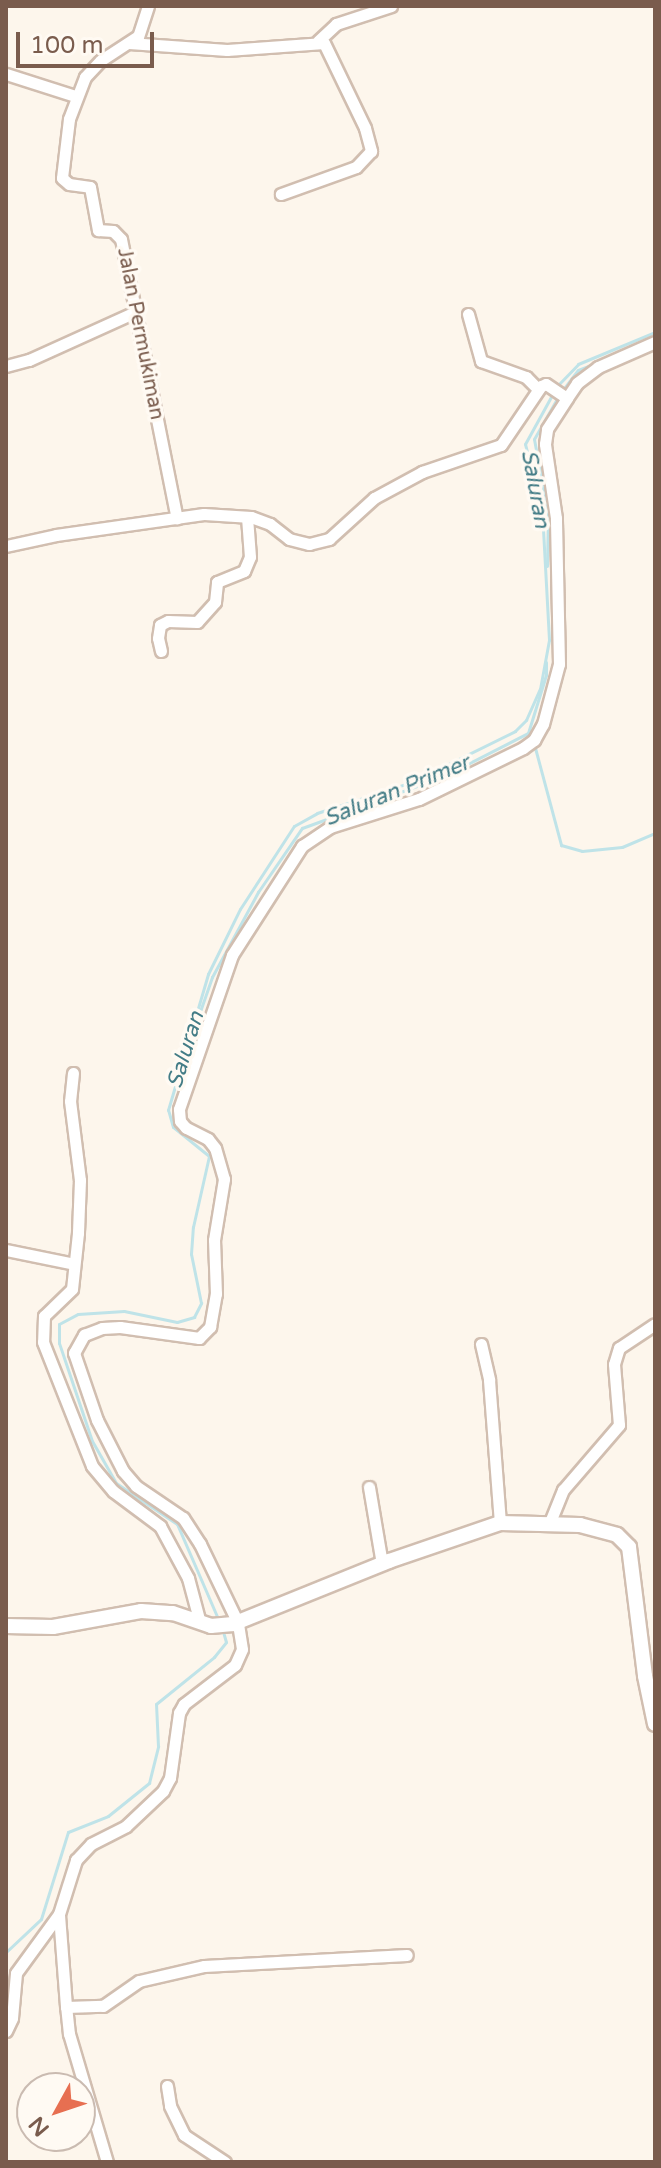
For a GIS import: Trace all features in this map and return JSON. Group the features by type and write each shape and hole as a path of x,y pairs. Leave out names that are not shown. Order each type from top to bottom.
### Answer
{"street":[{"name":"Jalan Permukiman","path":"148,6 141,30 129,43 100,61 85,77 75,96 62,178 69,184 90,187 98,230 113,231 121,239 133,313 177,518"},
{"path":"129,43 227,50 318,41 336,24 391,6"},
{"path":"281,194 356,167 371,151 365,128 328,49 318,41"},
{"path":"6,74 75,96"},
{"path":"6,366 29,360 133,313"},
{"path":"468,314 481,361 526,377 565,396"},
{"path":"6,2031 12,2018 16,1973 59,1914 76,1860 83,1852 126,1826 163,1791 170,1778 179,1713 184,1704 235,1665 242,1649 235,1624 200,1544 183,1518 136,1486 123,1471 97,1420 74,1353 84,1335 102,1328 120,1327 199,1338 210,1327 216,1294 214,1240 224,1179 215,1148 208,1139 186,1128 180,1121 179,1109 232,955 302,846 330,827 419,799 534,740 552,702 559,664 556,518 545,444 547,429 565,396 577,383 598,367 655,342"},
{"path":"6,546 56,535 204,514 247,517 270,524 289,539 309,544 329,539 374,498 422,472 481,455 501,445 542,386"},
{"path":"161,651 158,638 160,625 168,621 197,622 215,602 217,582 244,571 250,557 247,517"},
{"path":"73,1073 70,1101 80,1180 72,1289 44,1316 43,1342 92,1466 113,1491 160,1526 188,1578 205,1623"},
{"path":"6,1250 74,1264"},
{"path":"550,1522 563,1490 619,1425 614,1364 619,1348 655,1324"},
{"path":"481,1344 489,1380 493,1472 500,1523"},
{"path":"369,1487 382,1564"},
{"path":"6,1626 53,1627 141,1611 205,1623 235,1624 382,1564 500,1523 550,1522 604,1530 617,1535 629,1547 645,1676 655,1724"},
{"path":"59,1914 69,2034 107,2162"},
{"path":"66,2007 103,2006 139,1981 204,1966 407,1955"},
{"path":"167,2086 170,2106 184,2135 225,2162"}],"waterway":[{"name":"Saluran","path":"557,386 578,364 655,332"},
{"name":"Saluran Primer","path":"562,391 578,370 591,365"},
{"name":"Saluran","path":"219,1621 177,1524 116,1483 92,1441 59,1343 59,1324 78,1314 124,1311 177,1322 194,1317 201,1303 191,1254 193,1227 209,1156 173,1127 168,1110 208,974 240,909 294,826 317,813 412,782 515,731 526,720 540,689 549,640 542,512 525,444 553,393"},
{"name":"Saluran Primer","path":"547,566 548,514 534,439 558,397"},
{"name":"Saluran Primer","path":"189,1043 212,977 258,892 302,828 444,776 528,733 546,675 546,662"},
{"path":"534,744 561,845 582,851 622,847 655,833"},
{"name":"Saluran","path":"6,1952 41,1919 68,1832 108,1816 149,1783 158,1746 156,1704 214,1657 226,1642 222,1628"}]}
